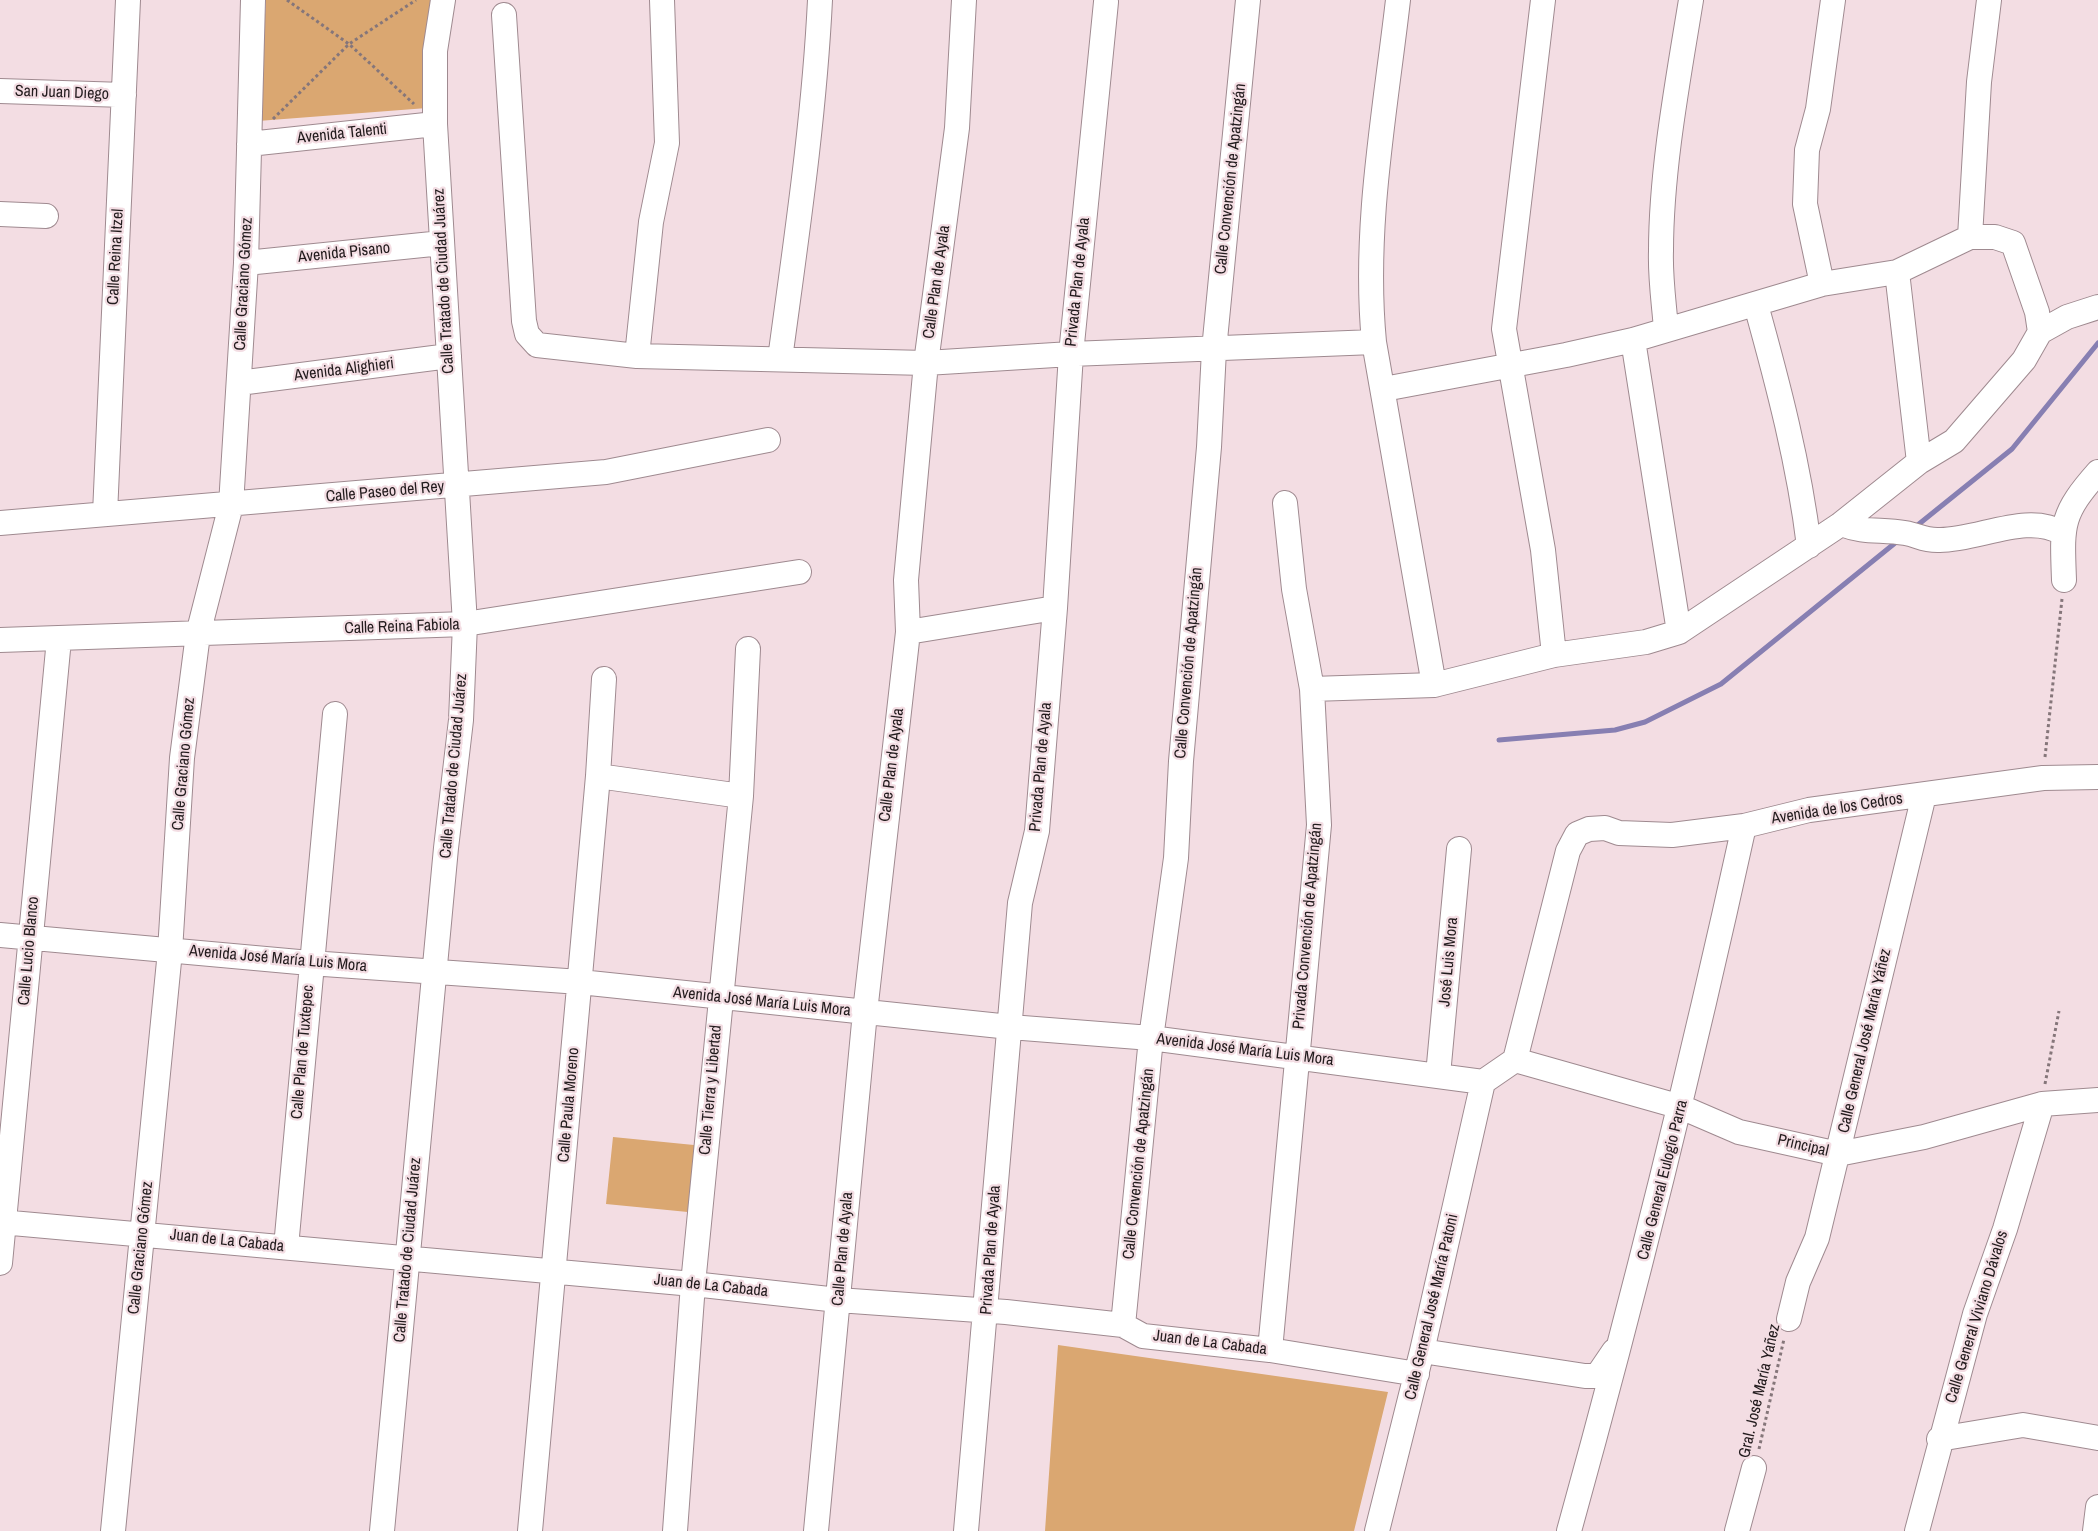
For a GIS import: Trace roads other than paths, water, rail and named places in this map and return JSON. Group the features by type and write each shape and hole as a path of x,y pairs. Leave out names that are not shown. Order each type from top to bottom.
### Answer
{"street":[{"name":"Calle Reina Itzel","path":"105,514 128,0"},
{"name":"Calle Graciano Gómez","path":"113,1531 170,951 182,758 198,634 231,505 246,263 253,0"},
{"name":"Calle Tratado de Ciudad Juárez","path":"382,1531 434,971 461,720 465,624 435,124 435,51 443,0"},
{"path":"637,356 651,222 667,143 662,0"},
{"path":"780,359 806,173 816,81 820,0"},
{"name":"Calle Plan de Ayala","path":"816,1531 865,1012 908,632 906,580 926,363 957,128 964,0"},
{"name":"Calle Convención de Apatzingán","path":"1123,1325 1151,1038 1176,858 1181,761 1209,447 1214,350 1248,0"},
{"path":"1398,0 1370,261 1374,342 1434,685"},
{"path":"1543,0 1504,328 1543,550 1554,654"},
{"path":"1666,329 1660,251 1675,102 1691,0"},
{"path":"1822,285 1805,204 1807,150 1818,108 1833,0"},
{"path":"1970,237 1979,82 1989,0"},
{"name":"Privada Plan de Ayala","path":"966,1531 987,1312 994,1190 1020,903 1036,831 1055,608 1071,354 1106,2"},
{"path":"504,15 527,334 537,345 637,356 926,363 1071,354 1374,342"},
{"name":"San Juan Diego","path":"0,91 124,95"},
{"name":"Avenida Talenti","path":"249,144 435,124"},
{"path":"0,213 46,216"},
{"path":"1384,389 1633,340 1822,285 1897,272 1970,237 1995,237 2013,243 2037,312 2040,332"},
{"name":"Avenida Pisano","path":"246,263 442,243"},
{"path":"1897,272 1919,462"},
{"path":"1756,305 1776,376 1803,494 1809,546"},
{"path":"1312,689 1434,685 1554,654 1646,642 1679,632 1841,524 1919,462 1954,441 2024,360 2040,332 2067,317 2098,307"},
{"path":"1633,340 1679,632"},
{"name":"Avenida Alighieri","path":"239,383 449,356"},
{"name":"Calle Paseo del Rey","path":"0,523 606,472 768,440"},
{"path":"2064,580 2062,533 2065,520 2080,492 2098,472"},
{"name":"Privada Convención de Apatzingán","path":"1270,1350 1319,825 1312,689 1294,588 1286,503"},
{"path":"1841,524 1859,531 1906,533 1922,540 1991,533 2020,525 2050,526 2062,533"},
{"name":"Calle Reina Fabiola","path":"0,640 465,624 799,572"},
{"path":"908,632 1055,608"},
{"name":"Calle Lucio Blanco","path":"0,1263 2,1222 59,639"},
{"name":"Calle Tierra y Libertad","path":"675,1531 693,1284 741,796 748,650"},
{"name":"Calle Paula Moreno","path":"530,1531 598,776 604,679"},
{"name":"Calle Plan de Tuxtepec","path":"286,1247 310,963 335,714"},
{"path":"598,776 741,796"},
{"name":"Avenida de los Cedros","path":"1515,1060 1568,850 1577,834 1589,829 1605,828 1619,833 1672,835 1744,826 1809,810 2043,778 2098,777"},
{"name":"Calle General José María Yáñez","path":"1789,1319 1798,1282 1817,1238 1924,795"},
{"name":"Calle General Eulogio Parra","path":"1569,1531 1623,1339 1681,1107 1744,826"},
{"name":"José Luis Mora","path":"1438,1075 1459,849"},
{"name":"Avenida José María Luis Mora","path":"0,935 310,963 580,982 1010,1027 1151,1038 1483,1082"},
{"path":"1483,1082 1515,1060"},
{"name":"Principal","path":"1515,1060 1681,1107 1739,1132 1838,1154 1924,1137 2042,1104 2098,1100"},
{"name":"Calle General José María Patoni","path":"1377,1531 1417,1374 1483,1082"},
{"name":"Calle General Viviano Dávalos","path":"1917,1531 1975,1314 2005,1229 2042,1104"},
{"name":"Juan de La Cabada","path":"2,1222 142,1233 1123,1325 1143,1336 1270,1350 1417,1374"},
{"path":"1422,1351 1538,1371 1597,1376 1623,1339"},
{"path":"1940,1439 2023,1425 2098,1438"},
{"path":"1737,1531 1755,1468"},
{"path":"2095,1531 2098,1507"}],"waterway":[{"path":"1914,528 2012,449 2098,343"},
{"path":"1499,740 1615,730 1645,722 1721,684 1900,539"}]}
